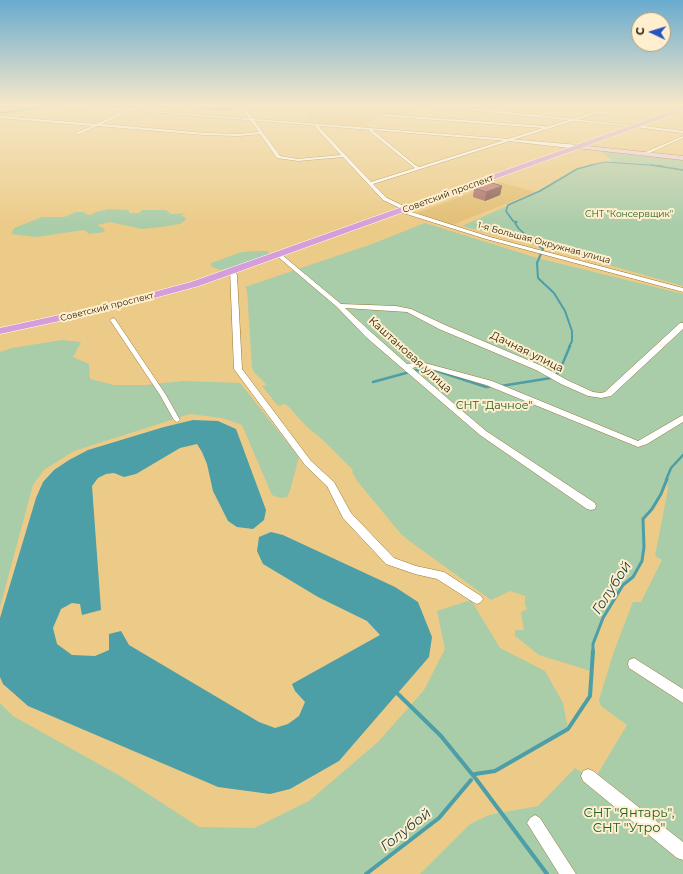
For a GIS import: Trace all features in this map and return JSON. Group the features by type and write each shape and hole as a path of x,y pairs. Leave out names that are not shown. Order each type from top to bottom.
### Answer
{"main road":[{"name":"Советский проспект","path":"0,332 127,303 213,278 581,146"},
{"path":"578,147 683,158"},
{"name":"Советский проспект","path":"0,325 213,278"}],"street":[{"path":"270,146 279,157 283,158 298,160 345,156"},
{"path":"335,146 385,199 404,210"},
{"path":"389,146 420,170"},
{"path":"370,184 420,170 493,146"},
{"path":"566,146 578,147"},
{"path":"643,154 662,146"},
{"name":"1-я Большая Окружная улица","path":"404,210 495,240 683,290"},
{"name":"Каштановая улица","path":"279,255 483,433 591,506"},
{"path":"232,271 234,275 238,369 308,463 331,484 347,515 390,561 415,570 440,575 476,599"},
{"name":"Дачная улица","path":"339,306 396,308 409,310 442,327 539,368 564,382 591,394 601,396 608,394 683,325"},
{"path":"113,320 163,395 176,420"},
{"path":"406,366 421,364 489,383 638,444 644,442 683,418"},
{"path":"634,664 683,697"},
{"path":"588,776 683,852"},
{"path":"535,823 568,874"}],"shaded area":[{"path":"500,182 535,192 452,225 417,213"}],"green space":[{"name":"СНТ \"Консервщик\"","path":"600,151 683,159 683,286 549,248 462,226 525,198 573,171 595,163 613,162"},
{"path":"108,209 129,210 129,213 139,213 142,210 166,210 171,214 187,213 181,215 187,219 180,224 142,229 110,222 97,225 103,228 105,232 89,234 84,230 36,237 11,234 14,228 42,217 64,217 76,212 85,212 84,214 91,215 93,213"},
{"name":"СНТ \"Дачное\"","path":"425,223 537,258 683,294 683,874 420,874 470,824 489,815 538,806 575,768 594,780 627,725 601,706 599,700 614,651 633,602 641,602 662,560 655,556 668,489 667,481 652,509 643,519 644,547 642,561 633,577 623,585 603,618 593,644 591,671 539,655 515,636 515,630 524,630 521,612 527,609 525,605 525,596 510,591 491,600 408,540 401,534 358,482 352,472 353,470 323,440 306,426 289,407 285,404 278,406 262,386 267,385 252,368 247,290 245,287 372,244"},
{"path":"267,251 269,253 267,256 231,268 220,270 211,266 211,263 242,252"},
{"path":"62,340 81,342 73,357 89,364 90,379 114,385 145,385 183,381 240,383 299,457 287,497 280,498 272,495 242,425 222,418 190,414 74,451 44,470 33,485 0,607 0,352 12,348"},
{"path":"471,600 500,648 545,671 563,703 568,729 495,771 475,774 439,818 366,874 0,874 0,703 13,716 122,777 199,827 254,828 309,801 378,742 424,690 445,649 437,611"}],"water":[{"path":"193,420 218,421 236,429 266,510 264,520 253,529 237,527 228,521 213,491 207,464 197,444 180,448 136,474 124,477 114,473 106,474 98,478 92,486 101,610 82,615 80,604 72,603 61,609 53,628 57,644 72,655 95,656 109,650 109,634 121,631 129,645 259,722 275,728 288,724 299,716 305,702 295,691 292,684 380,635 367,621 318,597 263,564 257,551 259,537 271,532 283,535 395,587 418,602 432,637 429,657 339,761 290,789 270,794 218,787 28,706 3,684 0,677 0,618 36,498 43,482 54,470 88,450 164,427"}],"building":[{"path":"489,182 502,186 486,192 474,188"}],"waterway":[{"path":"590,166 605,162 653,165"},
{"path":"653,165 663,166"},
{"path":"653,165 683,170"},
{"path":"538,245 519,229 515,223 517,222 513,221 506,211 508,205 540,191 577,169 590,166"},
{"path":"537,244 543,249 537,263 538,278 554,293 565,311 572,331 572,341 569,347"},
{"path":"501,386 551,378 559,372 570,346"},
{"path":"373,382 417,370 434,370 486,387 492,386"},
{"name":"Голубой","path":"666,480 671,468 683,455"},
{"name":"Голубой","path":"593,651 593,644 603,618 623,585 633,577 642,561 644,547 643,519 652,509 661,494 667,479"},
{"name":"Голубой","path":"475,774 495,771 568,729 590,696 593,651"},
{"path":"398,694 441,736 476,779 547,874"},
{"name":"Голубой","path":"366,874 439,818 471,780"}],"park label":[{"name":"СНТ \"Янтарь\", СНТ \"Утро\"","path":"629,820"}]}
